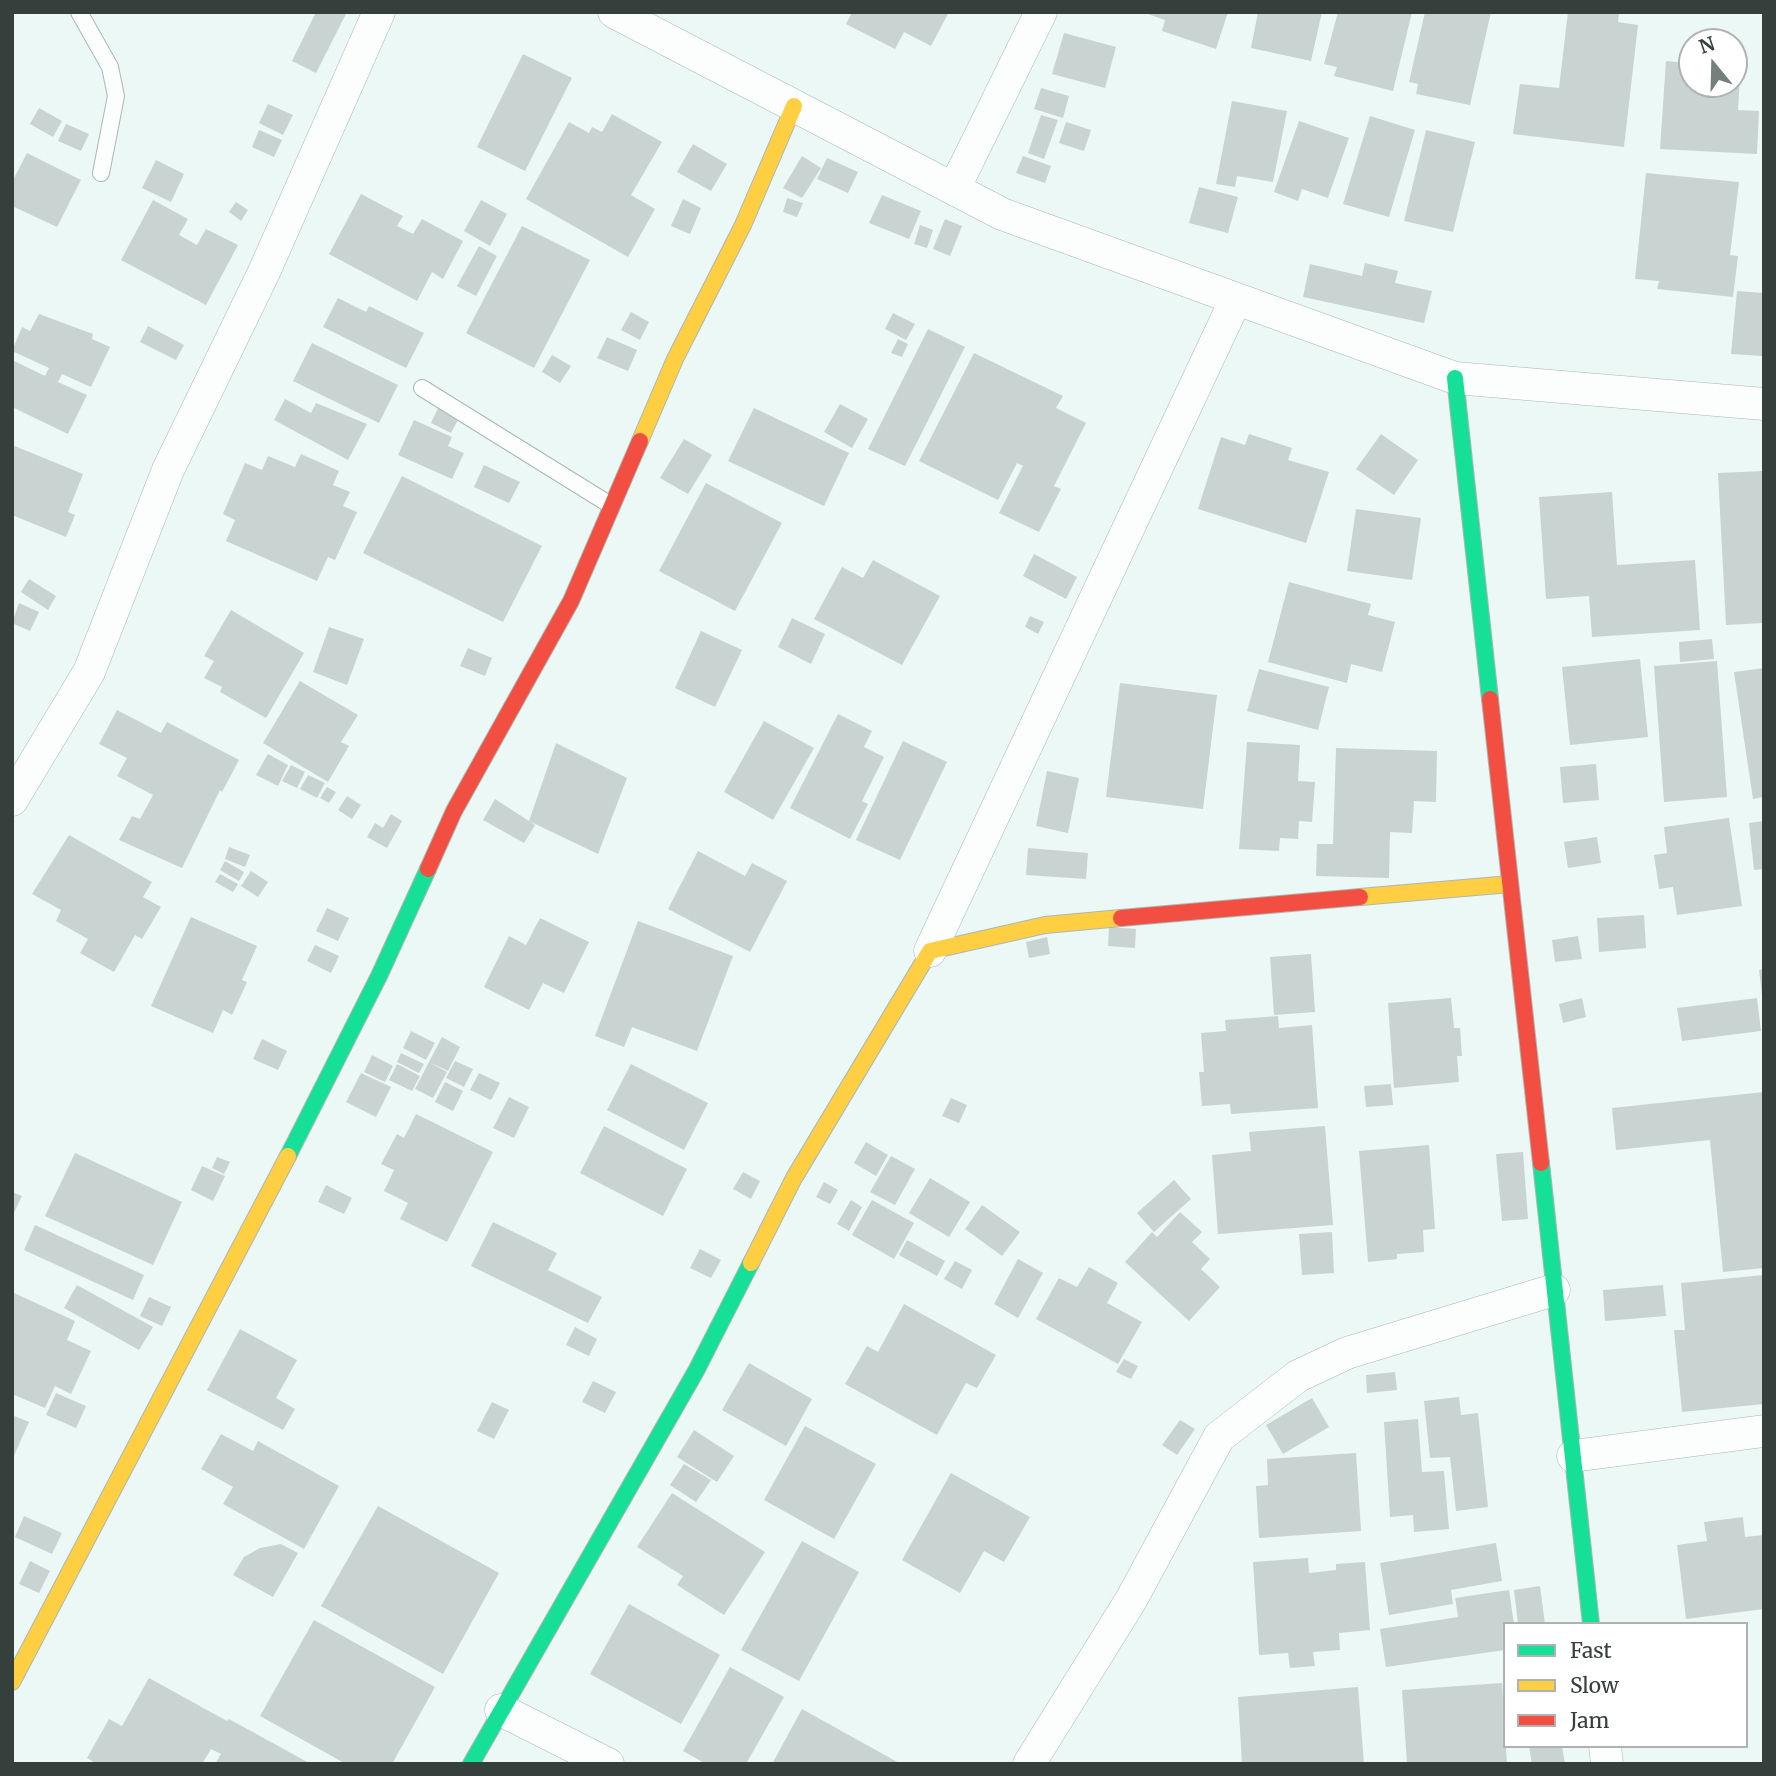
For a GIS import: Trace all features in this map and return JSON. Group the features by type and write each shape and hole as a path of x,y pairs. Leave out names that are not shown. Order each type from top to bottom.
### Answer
{"street":[{"path":"12,800 89,672 168,470 264,272 379,12"},
{"path":"614,12 1002,214 1455,378 1764,404"},
{"path":"954,189 1041,12"},
{"path":"12,1682 291,1151 379,976 454,811 571,601 675,359 743,225 794,106"},
{"path":"471,1764 696,1371 794,1178 930,951 1236,299"},
{"path":"1455,378 1591,1622"},
{"path":"930,951 1045,925 1510,884"},
{"path":"1029,1764 1131,1600 1219,1437 1298,1376 1347,1353 1554,1290"},
{"path":"1573,1456 1764,1432"},
{"path":"500,1710 607,1764"}],"lane":[{"path":"79,12 110,68 116,96 101,173"},
{"path":"422,388 612,506"}],"building":[{"path":"316,12 347,12 316,73 292,61"},
{"path":"852,12 949,12 931,46 904,32 895,49 846,24"},
{"path":"1142,12 1228,12 1216,49 1162,31 1165,20"},
{"path":"1258,12 1322,12 1311,61 1251,48"},
{"path":"1338,12 1412,12 1393,91 1334,76 1337,67 1324,64"},
{"path":"1425,12 1491,12 1470,105 1416,94 1418,84 1409,82"},
{"path":"1568,12 1619,12 1618,22 1638,25 1624,147 1513,134 1520,84 1559,88"},
{"path":"1064,33 1116,47 1105,88 1052,74"},
{"path":"523,54 572,78 525,171 477,147"},
{"path":"1666,61 1678,62 1678,98 1739,98 1738,110 1759,111 1757,154 1660,149"},
{"path":"1041,88 1069,96 1063,118 1034,109"},
{"path":"1232,101 1287,111 1273,182 1237,176 1235,187 1216,184"},
{"path":"268,104 293,115 283,135 259,123"},
{"path":"39,108 62,121 53,137 30,124"},
{"path":"612,114 662,142 631,195 655,209 628,257 526,199 569,122 589,133 592,127 602,132"},
{"path":"1041,115 1058,120 1044,159 1028,153"},
{"path":"1370,116 1415,130 1389,217 1343,204"},
{"path":"1299,121 1349,138 1328,198 1302,189 1298,201 1274,192"},
{"path":"1066,122 1091,130 1084,151 1059,143"},
{"path":"66,124 89,134 81,151 58,141"},
{"path":"259,130 282,140 274,157 252,147"},
{"path":"1426,130 1475,142 1453,232 1404,221"},
{"path":"693,144 727,164 711,191 677,172"},
{"path":"27,153 81,180 57,227 12,206 12,182"},
{"path":"802,156 821,168 802,198 783,188"},
{"path":"1023,156 1051,166 1045,183 1016,173"},
{"path":"827,158 858,172 848,193 817,179"},
{"path":"156,160 184,174 171,202 142,188"},
{"path":"1646,173 1739,182 1730,255 1738,256 1733,297 1657,289 1659,281 1635,279"},
{"path":"1199,187 1238,197 1228,233 1189,223"},
{"path":"361,194 403,216 397,226 413,234 422,219 463,241 443,279 432,272 417,301 329,254"},
{"path":"882,195 921,211 909,239 869,223"},
{"path":"787,198 803,203 797,217 783,212"},
{"path":"683,199 701,208 690,234 671,226"},
{"path":"153,200 188,219 179,235 197,245 206,229 238,245 206,305 121,260"},
{"path":"481,200 507,214 490,246 464,231"},
{"path":"236,202 248,210 241,221 229,212"},
{"path":"945,219 962,226 950,256 933,249"},
{"path":"920,225 933,230 927,248 914,244"},
{"path":"522,226 590,260 534,368 466,333"},
{"path":"479,246 497,256 476,296 457,286"},
{"path":"1365,263 1398,271 1395,283 1432,291 1424,323 1303,297 1310,264 1362,276"},
{"path":"1737,291 1764,293 1762,356 1731,354"},
{"path":"338,298 366,312 369,306 424,333 406,368 323,327"},
{"path":"631,312 649,322 640,340 621,330"},
{"path":"893,313 915,324 906,340 885,329"},
{"path":"39,314 93,334 92,339 110,347 91,387 62,374 58,382 87,395 68,434 12,407 12,360 45,376 49,368 12,351 22,327 30,331"},
{"path":"148,326 184,345 176,360 140,342"},
{"path":"928,329 965,347 905,466 868,449"},
{"path":"607,337 637,350 628,371 597,358"},
{"path":"898,339 908,344 902,357 891,353"},
{"path":"312,343 398,385 379,423 293,381"},
{"path":"974,353 1063,396 1056,408 1086,423 1054,486 1061,489 1039,532 999,513 1023,466 1017,463 998,500 919,461"},
{"path":"552,355 571,366 560,383 542,372"},
{"path":"285,399 311,413 316,403 367,424 348,460 274,420"},
{"path":"840,404 868,419 852,448 824,432"},
{"path":"438,408 459,418 451,433 431,423"},
{"path":"754,408 849,453 824,506 728,461"},
{"path":"414,420 452,437 448,446 464,453 452,479 398,455"},
{"path":"1249,434 1292,448 1288,460 1329,472 1306,543 1198,509 1221,437 1245,445"},
{"path":"1381,434 1418,460 1394,495 1356,469"},
{"path":"684,439 712,455 688,494 660,478"},
{"path":"12,445 83,474 68,512 75,515 66,537 12,515"},
{"path":"301,454 339,471 333,485 350,492 343,506 357,512 335,560 328,557 317,581 226,541 235,520 223,514 245,463 262,470 268,456 295,467"},
{"path":"484,465 520,482 509,503 474,487"},
{"path":"1764,471 1764,623 1726,625 1718,473"},
{"path":"402,476 542,546 503,622 363,553"},
{"path":"706,483 782,523 735,611 659,571"},
{"path":"1612,492 1617,565 1695,560 1700,630 1592,637 1589,596 1546,599 1539,497"},
{"path":"1356,509 1421,518 1412,580 1347,571"},
{"path":"1034,554 1077,577 1066,599 1023,576"},
{"path":"873,560 940,596 902,665 814,619 842,567 863,578"},
{"path":"29,579 56,596 48,610 21,592"},
{"path":"1289,582 1371,604 1368,615 1395,622 1382,672 1351,664 1347,683 1268,662"},
{"path":"19,603 39,612 30,631 12,623"},
{"path":"231,610 304,653 266,718 220,692 222,687 204,678 214,661 204,656"},
{"path":"1030,616 1044,622 1038,634 1025,627"},
{"path":"792,618 825,634 811,664 778,647"},
{"path":"329,627 364,639 347,685 313,672"},
{"path":"701,631 742,650 715,707 675,688"},
{"path":"1712,639 1714,659 1680,662 1679,642"},
{"path":"468,648 492,658 485,676 460,666"},
{"path":"1640,659 1648,737 1570,745 1562,667"},
{"path":"1717,661 1727,797 1664,802 1654,666"},
{"path":"1764,668 1764,797 1753,799 1734,672"},
{"path":"1259,669 1329,687 1318,730 1247,711"},
{"path":"300,681 358,715 341,742 349,746 328,782 263,743"},
{"path":"1120,683 1217,695 1203,809 1106,797"},
{"path":"117,710 161,733 167,722 239,760 222,792 220,790 182,868 119,840 132,816 140,819 153,795 117,776 127,758 99,744"},
{"path":"838,714 872,731 864,747 884,757 862,801 868,804 850,839 790,808"},
{"path":"764,721 814,748 773,820 724,792"},
{"path":"903,741 947,762 900,860 856,840"},
{"path":"1247,742 1300,745 1298,781 1315,782 1312,822 1299,821 1298,839 1280,838 1279,851 1239,849"},
{"path":"556,743 627,778 598,854 529,821"},
{"path":"1336,748 1437,751 1436,802 1414,801 1412,833 1390,832 1389,878 1316,876 1317,844 1333,844"},
{"path":"268,754 288,765 278,786 256,775"},
{"path":"1596,764 1599,800 1563,803 1560,767"},
{"path":"291,765 305,772 297,788 282,781"},
{"path":"1047,771 1079,778 1068,833 1036,826"},
{"path":"308,775 325,783 317,798 300,789"},
{"path":"327,787 336,792 329,803 320,798"},
{"path":"347,796 361,805 352,819 338,810"},
{"path":"495,799 535,825 524,843 483,820"},
{"path":"391,814 402,821 387,848 367,837 375,823 383,828"},
{"path":"1729,818 1742,906 1677,915 1673,887 1659,889 1654,855 1667,853 1664,827"},
{"path":"1764,821 1764,869 1754,870 1749,823"},
{"path":"69,835 152,882 143,897 161,907 142,939 135,935 114,972 80,953 88,939 56,921 61,910 32,894"},
{"path":"1597,837 1601,863 1568,868 1564,842"},
{"path":"229,847 250,855 245,867 225,859"},
{"path":"1028,848 1088,853 1086,879 1026,875"},
{"path":"698,851 745,876 752,863 787,881 750,952 668,909"},
{"path":"225,861 244,872 239,881 220,870"},
{"path":"251,871 268,882 258,897 241,886"},
{"path":"220,874 238,884 233,892 215,882"},
{"path":"327,908 349,918 338,941 316,931"},
{"path":"1644,915 1646,948 1599,952 1597,918"},
{"path":"191,917 257,946 242,980 247,982 232,1015 223,1010 213,1033 151,1006"},
{"path":"540,918 589,942 564,993 543,983 529,1010 484,987 509,936 526,945"},
{"path":"638,921 733,956 697,1051 632,1027 624,1047 595,1036"},
{"path":"1109,927 1136,929 1135,948 1108,946"},
{"path":"1578,936 1582,959 1555,962 1552,940"},
{"path":"1047,937 1050,954 1029,958 1026,942"},
{"path":"315,945 339,956 331,973 307,961"},
{"path":"1311,954 1315,1012 1274,1015 1270,957"},
{"path":"1764,969 1764,995 1762,995 1759,970"},
{"path":"1451,998 1454,1028 1460,1028 1462,1056 1457,1056 1459,1082 1394,1088 1388,1003"},
{"path":"1582,998 1586,1017 1563,1023 1559,1004"},
{"path":"1757,998 1761,1031 1682,1041 1677,1008"},
{"path":"1278,1016 1279,1028 1312,1025 1318,1108 1231,1114 1230,1104 1202,1106 1199,1072 1204,1072 1201,1033 1226,1031 1225,1020"},
{"path":"411,1031 435,1043 426,1060 403,1048"},
{"path":"442,1037 460,1047 448,1071 429,1062"},
{"path":"262,1039 287,1051 278,1070 253,1059"},
{"path":"401,1053 424,1064 419,1073 397,1062"},
{"path":"372,1055 393,1066 385,1082 364,1072"},
{"path":"455,1061 473,1069 464,1087 446,1078"},
{"path":"429,1062 447,1072 433,1098 415,1089"},
{"path":"397,1064 420,1076 412,1091 389,1080"},
{"path":"631,1064 708,1103 684,1150 607,1110"},
{"path":"361,1073 391,1087 376,1117 346,1102"},
{"path":"479,1073 500,1083 491,1100 470,1090"},
{"path":"445,1082 463,1091 453,1111 435,1102"},
{"path":"1391,1084 1393,1105 1366,1107 1364,1086"},
{"path":"1764,1092 1764,1268 1723,1272 1710,1140 1616,1150 1612,1108"},
{"path":"509,1097 529,1107 514,1138 493,1128"},
{"path":"951,1098 967,1105 959,1123 942,1116"},
{"path":"416,1114 493,1152 447,1242 400,1219 408,1203 384,1191 394,1170 381,1164 397,1134 404,1138"},
{"path":"604,1126 687,1169 663,1216 580,1173"},
{"path":"1325,1126 1333,1225 1218,1234 1212,1155 1251,1151 1249,1132"},
{"path":"866,1142 888,1155 876,1176 854,1163"},
{"path":"1429,1145 1435,1229 1423,1230 1424,1252 1397,1254 1397,1259 1368,1262 1359,1151"},
{"path":"1523,1152 1528,1219 1502,1221 1496,1154"},
{"path":"75,1153 182,1202 153,1265 45,1216"},
{"path":"891,1156 915,1169 895,1205 870,1192"},
{"path":"217,1157 230,1162 224,1174 212,1168"},
{"path":"202,1166 225,1176 213,1201 191,1190"},
{"path":"743,1172 760,1181 751,1199 733,1189"},
{"path":"930,1178 970,1202 949,1237 909,1213"},
{"path":"1174,1180 1191,1199 1154,1232 1137,1213"},
{"path":"824,1182 838,1190 830,1204 816,1197"},
{"path":"326,1185 352,1198 344,1214 318,1202"},
{"path":"12,1192 22,1196 12,1217"},
{"path":"851,1200 862,1207 849,1231 837,1224"},
{"path":"872,1200 914,1223 894,1259 852,1235"},
{"path":"982,1205 1020,1232 1002,1256 965,1229"},
{"path":"1180,1212 1202,1232 1192,1242 1210,1259 1201,1269 1220,1287 1189,1321 1125,1262 1152,1232 1157,1237"},
{"path":"493,1222 557,1253 548,1270 602,1297 588,1323 471,1266"},
{"path":"35,1225 144,1275 133,1300 24,1250"},
{"path":"1332,1232 1334,1273 1302,1275 1299,1234"},
{"path":"907,1240 945,1261 937,1276 899,1255"},
{"path":"700,1249 721,1260 711,1278 690,1268"},
{"path":"1018,1259 1043,1273 1018,1318 994,1304"},
{"path":"955,1261 972,1270 962,1289 944,1279"},
{"path":"1089,1267 1118,1283 1107,1303 1142,1322 1118,1364 1036,1319 1059,1278 1077,1287"},
{"path":"1764,1275 1764,1404 1682,1412 1674,1330 1685,1330 1681,1283"},
{"path":"77,1285 153,1327 139,1350 64,1308"},
{"path":"1663,1285 1666,1316 1605,1321 1603,1290"},
{"path":"12,1292 75,1321 67,1340 91,1351 71,1394 55,1386 45,1408 12,1394"},
{"path":"149,1297 171,1307 162,1326 140,1316"},
{"path":"904,1304 996,1355 977,1388 966,1383 937,1435 845,1384 867,1346 878,1352"},
{"path":"575,1327 597,1339 589,1356 566,1345"},
{"path":"240,1329 297,1360 276,1398 295,1409 283,1430 207,1390"},
{"path":"1124,1359 1138,1366 1131,1379 1116,1372"},
{"path":"749,1363 812,1399 786,1446 722,1410"},
{"path":"1395,1372 1397,1390 1367,1393 1366,1375"},
{"path":"593,1381 616,1392 605,1413 582,1402"},
{"path":"56,1393 86,1406 76,1428 46,1415"},
{"path":"1459,1397 1461,1415 1478,1413 1488,1507 1456,1511 1450,1457 1430,1458 1424,1401"},
{"path":"1312,1398 1329,1427 1283,1454 1266,1425"},
{"path":"492,1402 509,1410 494,1439 477,1431"},
{"path":"12,1415 29,1422 12,1460"},
{"path":"1418,1419 1422,1472 1444,1471 1449,1529 1414,1532 1413,1515 1390,1517 1384,1422"},
{"path":"1180,1420 1195,1429 1177,1455 1162,1445"},
{"path":"805,1426 876,1464 834,1539 764,1500"},
{"path":"694,1430 734,1456 717,1482 677,1457"},
{"path":"221,1434 253,1451 258,1441 339,1486 304,1549 223,1504 233,1487 201,1469"},
{"path":"1356,1453 1361,1531 1259,1538 1256,1486 1268,1485 1267,1459"},
{"path":"684,1464 711,1480 696,1502 670,1485"},
{"path":"951,1473 1030,1517 1004,1562 984,1551 960,1593 902,1560"},
{"path":"672,1493 765,1552 724,1615 677,1585 683,1576 637,1547"},
{"path":"378,1506 499,1573 443,1674 321,1606"},
{"path":"24,1516 62,1533 52,1554 15,1537"},
{"path":"1743,1517 1745,1537 1764,1535 1764,1609 1686,1619 1677,1545 1707,1541 1704,1522"},
{"path":"802,1541 859,1572 799,1681 741,1650"},
{"path":"1496,1543 1502,1581 1451,1590 1453,1604 1389,1615 1380,1563"},
{"path":"281,1544 298,1553 273,1597 233,1575 244,1557 260,1548"},
{"path":"1308,1558 1309,1573 1336,1570 1336,1564 1365,1562 1370,1630 1339,1633 1340,1650 1313,1652 1315,1666 1290,1668 1288,1653 1259,1655 1253,1562"},
{"path":"30,1561 50,1571 39,1593 19,1584"},
{"path":"1540,1586 1545,1622 1518,1622 1514,1590"},
{"path":"1509,1590 1514,1622 1503,1622 1503,1650 1386,1667 1380,1629 1458,1617 1455,1598"},
{"path":"629,1604 720,1655 681,1724 590,1674"},
{"path":"314,1620 435,1687 392,1764 346,1764 260,1716"},
{"path":"730,1667 784,1697 746,1764 706,1764 683,1751"},
{"path":"149,1678 311,1764 215,1764 221,1754 211,1749 202,1764 97,1764 87,1758 109,1719 122,1726"},
{"path":"1502,1683 1503,1748 1506,1748 1507,1764 1407,1764 1402,1690"},
{"path":"1358,1687 1364,1764 1242,1764 1238,1697"},
{"path":"802,1709 901,1764 772,1764"},
{"path":"1529,1748 1562,1748 1565,1764 1532,1764"}],"traffic: fast":[{"path":"1455,378 1490,699"},
{"path":"288,1156 379,976 428,869"},
{"path":"1541,1163 1591,1622"},
{"path":"471,1764 696,1371 751,1263"}],"traffic: slow":[{"path":"640,441 675,359 743,225 794,106"},
{"path":"1360,897 1510,884"},
{"path":"751,1263 794,1178 930,951 1045,925 1121,918"},
{"path":"12,1682 288,1156"}],"traffic: jam":[{"path":"428,869 454,811 571,601 640,441"},
{"path":"1490,699 1541,1163"},
{"path":"1121,918 1360,897"}]}
